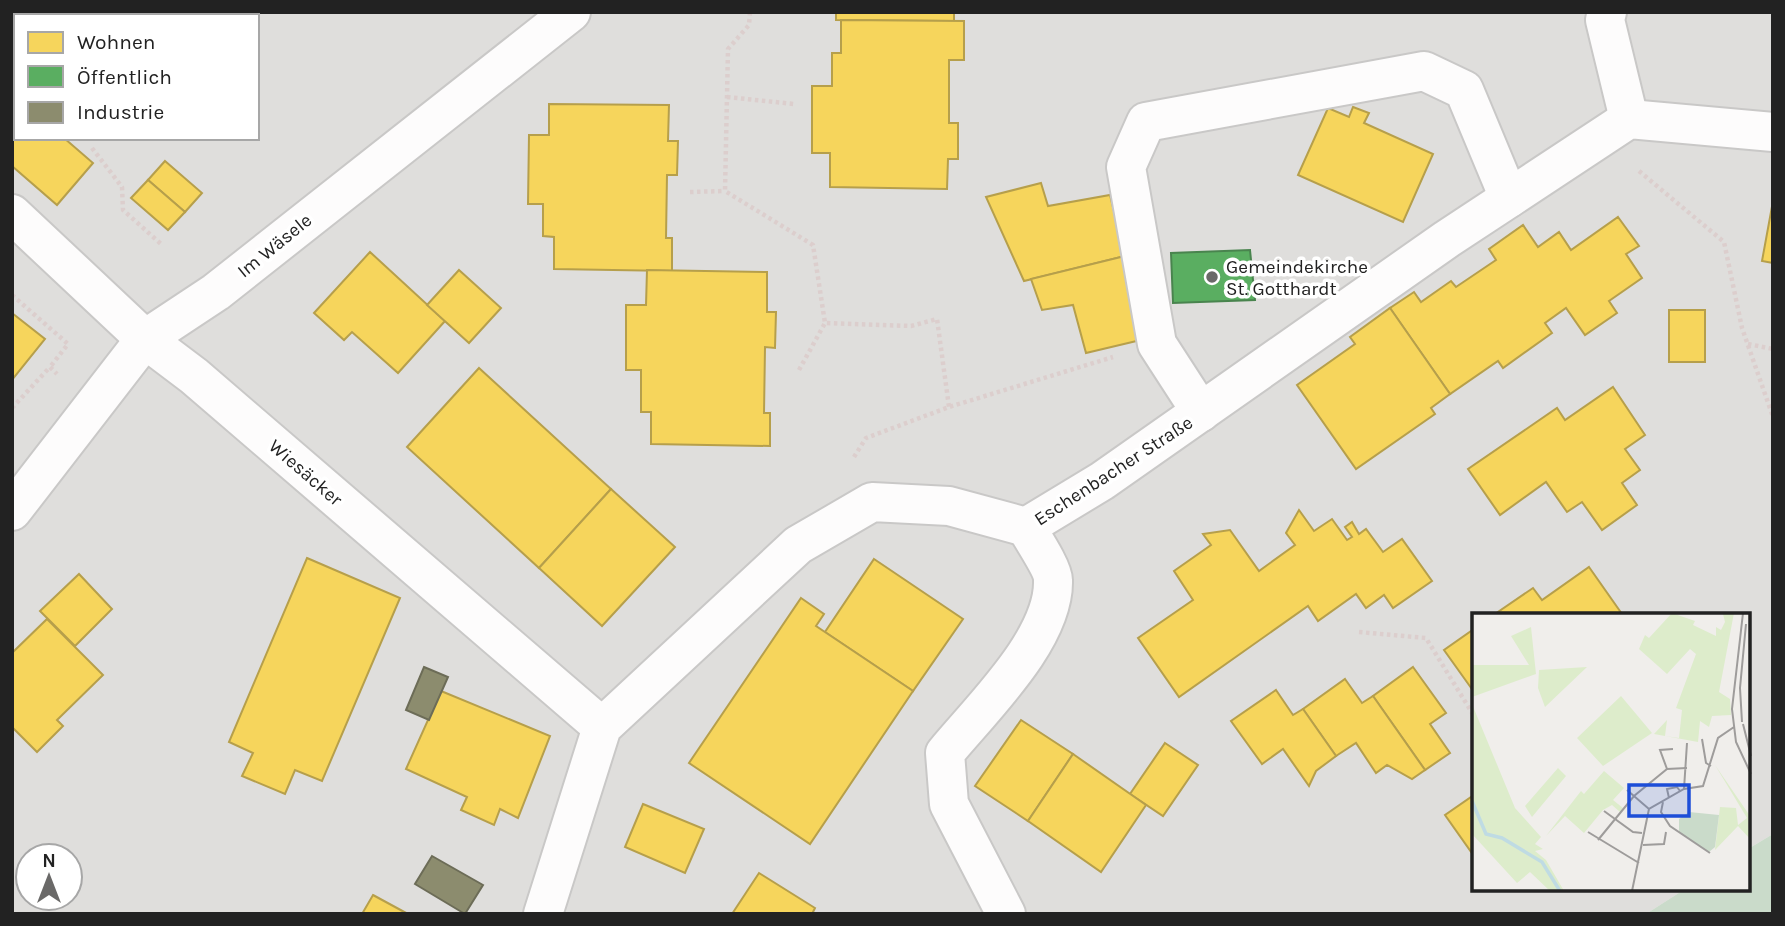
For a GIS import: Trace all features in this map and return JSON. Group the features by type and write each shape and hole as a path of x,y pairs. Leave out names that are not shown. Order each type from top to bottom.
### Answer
{"street":[{"name":"Im Wäsele","path":"12,511 145,339 216,292 571,12"},
{"path":"1607,12 1605,20 1620,124 1773,132"},
{"path":"1201,412 1157,344 1126,167 1146,122 1424,71 1464,90 1509,198"},
{"name":"Eschenbacher Straße","path":"542,914 602,727 798,545 872,502 949,506 1026,527 1102,481 1620,124"},
{"name":"Wiesäcker","path":"12,214 145,339 214,394 602,727"},
{"path":"1006,914 949,804 945,752 1020,661 1045,624 1054,579 1026,527"}],"path":[{"path":"725,191 728,49 749,25 750,12"},
{"path":"727,97 794,104"},
{"path":"1620,124 1636,168 1724,242 1748,344 1773,417"},
{"path":"92,148 122,187 123,210 161,244"},
{"path":"690,192 725,191 813,245 825,323 799,370"},
{"path":"12,295 68,344 50,367"},
{"path":"825,323 911,326 937,319 949,407"},
{"path":"853,460 866,438 949,407 1157,344"},
{"path":"1748,344 1773,349"},
{"path":"1359,632 1426,638 1472,713"}],"shaded area":[{"path":"12,12 1773,12 1773,834 1750,848 1750,613 1472,613 1472,891 1682,891 1646,914 12,914"}],"green space":[{"path":"1773,834 1773,914 1646,914 1682,891 1750,891 1750,848"}],"building: Wohnen":[{"path":"194,12 236,12 234,14"},
{"path":"836,12 954,12 954,21 836,20"},
{"path":"841,20 964,21 964,60 949,60 949,123 958,123 958,159 948,159 947,189 830,187 830,153 812,153 812,86 832,86 832,53 841,53"},
{"path":"549,104 669,105 668,141 678,141 677,175 667,175 666,238 672,238 672,271 554,269 554,237 543,236 543,204 528,204 529,135 549,135"},
{"path":"1353,107 1369,113 1364,123 1433,154 1403,222 1298,175 1328,108 1349,117"},
{"path":"14,125 14,140 66,140 93,163 57,205 12,166"},
{"path":"165,161 202,193 185,212 148,180"},
{"path":"148,180 185,212 168,230 131,198"},
{"path":"1041,183 1048,206 1110,195 1125,256 1024,281 986,197"},
{"path":"1773,201 1773,263 1762,261"},
{"path":"1618,217 1639,246 1626,254 1642,278 1609,301 1617,313 1585,335 1566,308 1545,323 1552,333 1503,368 1498,361 1450,394 1390,308 1414,292 1421,302 1451,281 1456,287 1496,260 1489,249 1523,225 1538,247 1559,232 1571,250"},
{"path":"370,252 445,321 398,373 352,332 344,340 314,313"},
{"path":"1125,256 1145,339 1086,353 1073,305 1042,310 1031,279"},
{"path":"459,270 501,308 469,343 427,305"},
{"path":"647,270 767,272 767,312 776,312 775,348 765,347 764,413 770,413 770,446 651,444 651,412 641,412 641,370 626,370 626,305 646,305"},
{"path":"1390,308 1450,394 1431,408 1435,414 1356,469 1297,385 1355,344 1350,337"},
{"path":"1669,310 1705,310 1705,362 1669,362"},
{"path":"12,313 45,339 12,380"},
{"path":"479,368 611,489 539,568 407,447"},
{"path":"1613,387 1645,435 1625,449 1640,470 1622,483 1637,505 1602,530 1582,502 1567,512 1546,482 1500,515 1468,469 1557,408 1565,420"},
{"path":"611,489 675,547 602,626 539,568"},
{"path":"1299,510 1314,531 1332,519 1347,540 1352,537 1345,527 1352,522 1359,534 1366,529 1383,552 1402,539 1432,581 1393,608 1384,595 1366,608 1356,594 1318,621 1308,606 1179,697 1138,638 1193,600 1174,571 1211,545 1203,534 1230,530 1259,571 1295,545 1286,533"},
{"path":"307,558 400,598 322,781 295,770 285,794 242,776 253,753 229,742"},
{"path":"874,559 963,619 913,691 825,632"},
{"path":"1589,567 1621,613 1496,613 1533,588 1542,600"},
{"path":"79,574 112,609 75,646 40,611"},
{"path":"801,598 824,614 816,626 913,691 810,844 689,763"},
{"path":"47,619 103,675 57,720 63,726 37,752 12,727 12,653"},
{"path":"1472,630 1472,689 1444,650"},
{"path":"1413,667 1446,713 1430,724 1450,753 1425,770 1373,696"},
{"path":"1345,679 1362,703 1373,696 1425,770 1412,779 1387,765 1376,773 1356,743 1336,756 1303,709"},
{"path":"1276,690 1293,715 1303,709 1336,756 1316,771 1309,786 1283,749 1262,764 1231,721"},
{"path":"441,691 550,736 518,818 500,809 494,825 461,810 467,797 406,769"},
{"path":"1021,720 1073,754 1028,821 975,786"},
{"path":"1165,743 1198,765 1163,816 1130,794"},
{"path":"1073,754 1146,805 1101,872 1028,821"},
{"path":"1472,796 1472,853 1445,815"},
{"path":"643,804 704,829 685,873 625,847"},
{"path":"759,873 815,908 812,914 732,914"},
{"path":"373,895 408,914 362,914"}],"building: Öffentlich":[{"name":"Gemeindekirche St. Gotthardt","path":"1250,250 1255,300 1173,303 1171,253"}],"building: Industrie":[{"path":"424,667 448,677 429,720 406,710"},
{"path":"432,856 483,885 465,914 415,884"}],"place":[{"name":"Gemeindekirche St. Gotthardt","path":"1212,277"}]}
